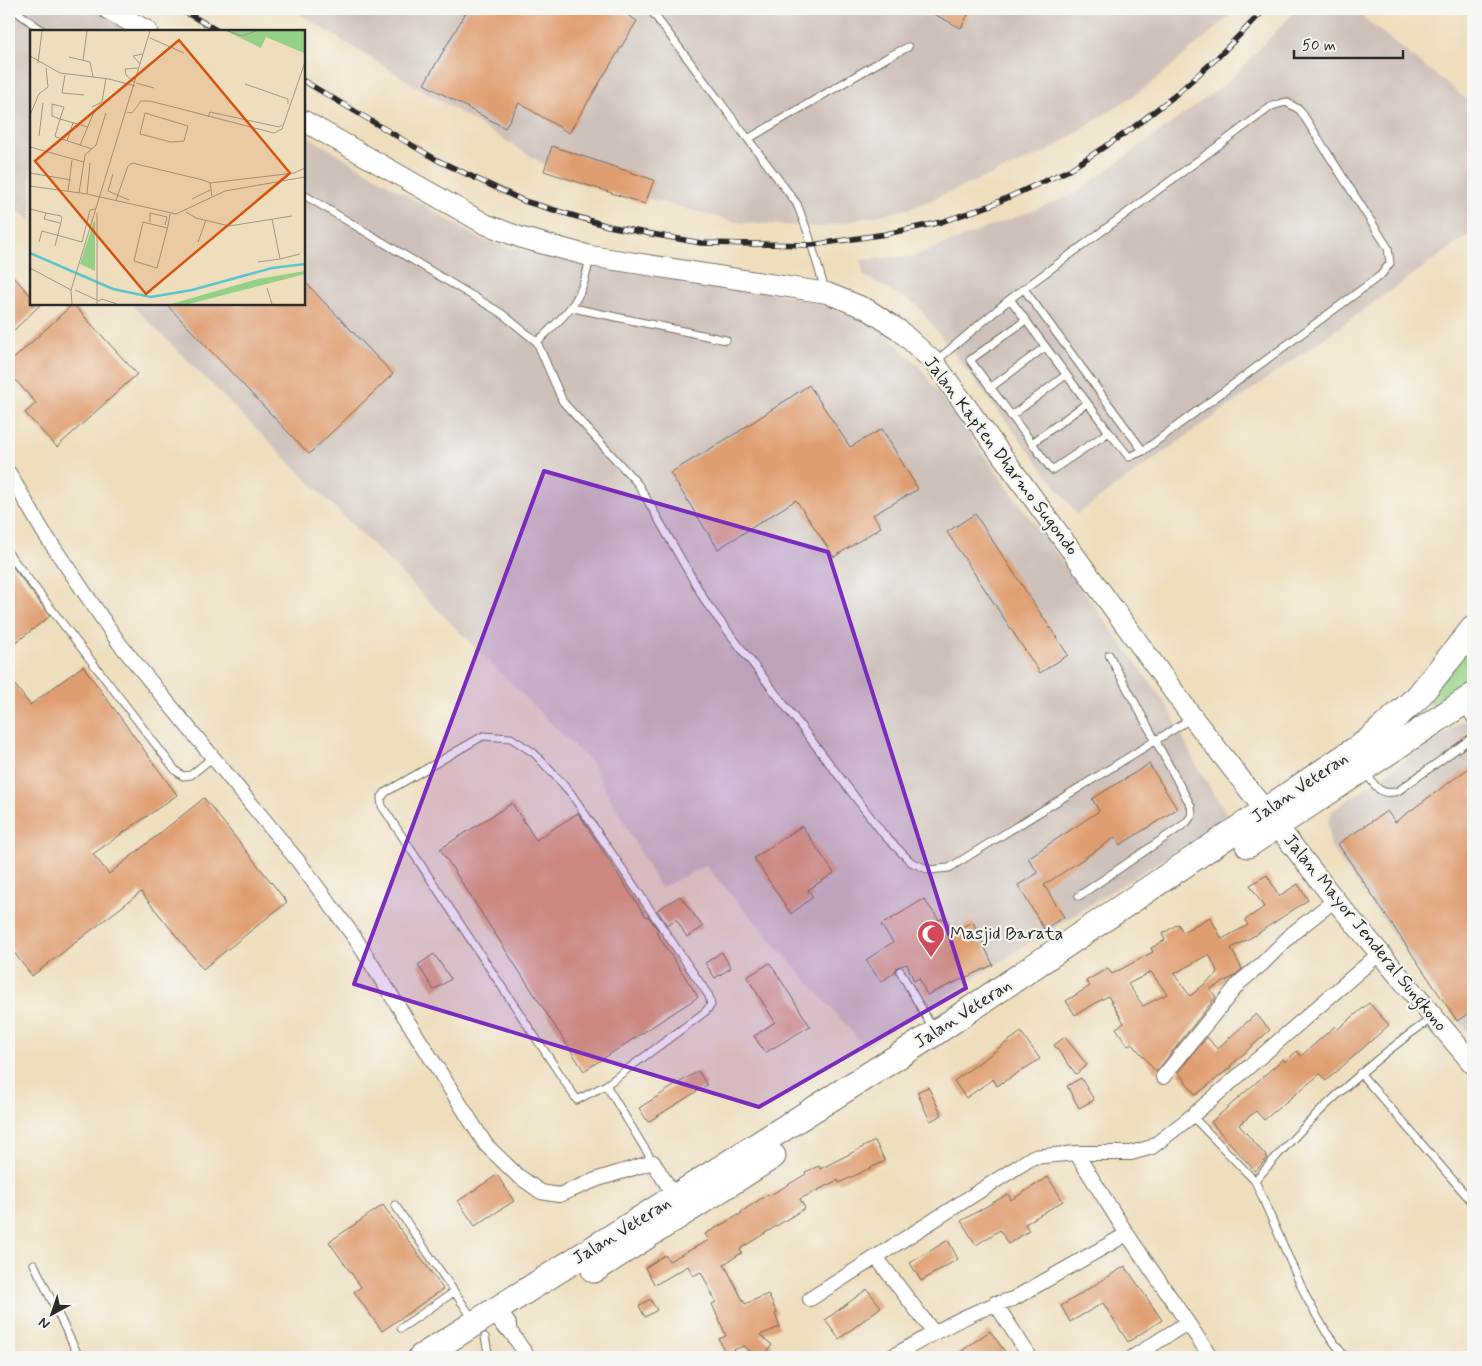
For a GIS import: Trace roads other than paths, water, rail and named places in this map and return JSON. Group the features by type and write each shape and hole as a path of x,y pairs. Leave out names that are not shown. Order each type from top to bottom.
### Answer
{"highway":[{"name":"Jalan Veteran","path":"421,1357 490,1331 719,1191 1272,818 1368,741 1417,698 1473,629"},
{"path":"1417,698 1435,720"},
{"name":"Jalan Veteran","path":"454,1357 675,1197 1272,818 1363,769 1435,720 1469,707"}],"main road":[{"path":"108,9 145,30"},
{"name":"Jalan Kapten Dharmo Sugondo","path":"305,122 485,224 522,238 590,256 827,293 867,309 899,330 934,362 1193,718 1272,818"},
{"name":"Jalan Mayor Jenderal Sungkono","path":"1272,818 1379,954 1473,1064"}],"street":[{"path":"9,474 44,533 119,643 298,861 355,938 486,1145 517,1176 541,1192 560,1195 598,1178 653,1162 675,1197"},
{"path":"1163,1077 1240,982 1262,964 1293,933 1335,900"},
{"path":"810,1299 1033,1157 1076,1153 1131,1153 1152,1147 1192,1116 1379,954"},
{"path":"1076,1153 1211,1357"},
{"path":"891,1357 995,1303 1013,1299 1128,1234"},
{"path":"876,1257 934,1333"},
{"path":"995,1303 1030,1357"},
{"path":"1133,1357 1187,1323"},
{"path":"490,1331 528,1357"}],"lane":[{"path":"13,9 42,30"},
{"path":"650,9 797,204 827,293"},
{"path":"748,139 908,47"},
{"path":"934,362 1010,299 1272,106 1286,102 1300,110 1388,248 1390,263 1381,275 1143,451 1129,457 1010,299"},
{"path":"305,196 502,313 537,342 564,402 638,484 707,604 885,836 911,862 929,870 949,868 1193,718"},
{"path":"537,342 573,308 587,277 590,256"},
{"path":"1024,289 1143,451"},
{"path":"573,308 726,340"},
{"path":"1026,320 970,360 990,388 1052,470 1109,432"},
{"path":"990,388 1046,347"},
{"path":"1011,416 1066,375"},
{"path":"1032,443 1087,402"},
{"path":"9,554 176,771 183,776 191,775 213,758"},
{"path":"1079,896 1186,823 1192,815 1191,806 1109,656"},
{"path":"483,736 511,738 534,753 570,792 709,996 710,1005 705,1012 606,1085 583,1099 578,1100 573,1097 382,806 381,798 386,792 483,736"},
{"path":"1363,769 1380,791 1388,794 1398,791 1473,737"},
{"path":"900,971 935,1033"},
{"path":"1254,1181 1292,1138 1360,1073 1433,1017"},
{"path":"1360,1073 1473,1203"},
{"path":"606,1085 653,1162"},
{"path":"1192,1116 1254,1181 1306,1297 1326,1332 1345,1357"},
{"path":"395,1205 454,1292 490,1331"},
{"path":"34,1264 79,1357"},
{"path":"401,1328 454,1292"}],"railway":[{"path":"180,9 216,30"},
{"path":"305,82 437,160 524,201 608,226 701,243 812,245 886,234 941,222 989,206 1069,170 1130,130 1173,97 1217,58 1265,9"}],"place":[{"name":"Masjid Barata","path":"931,958"}]}
